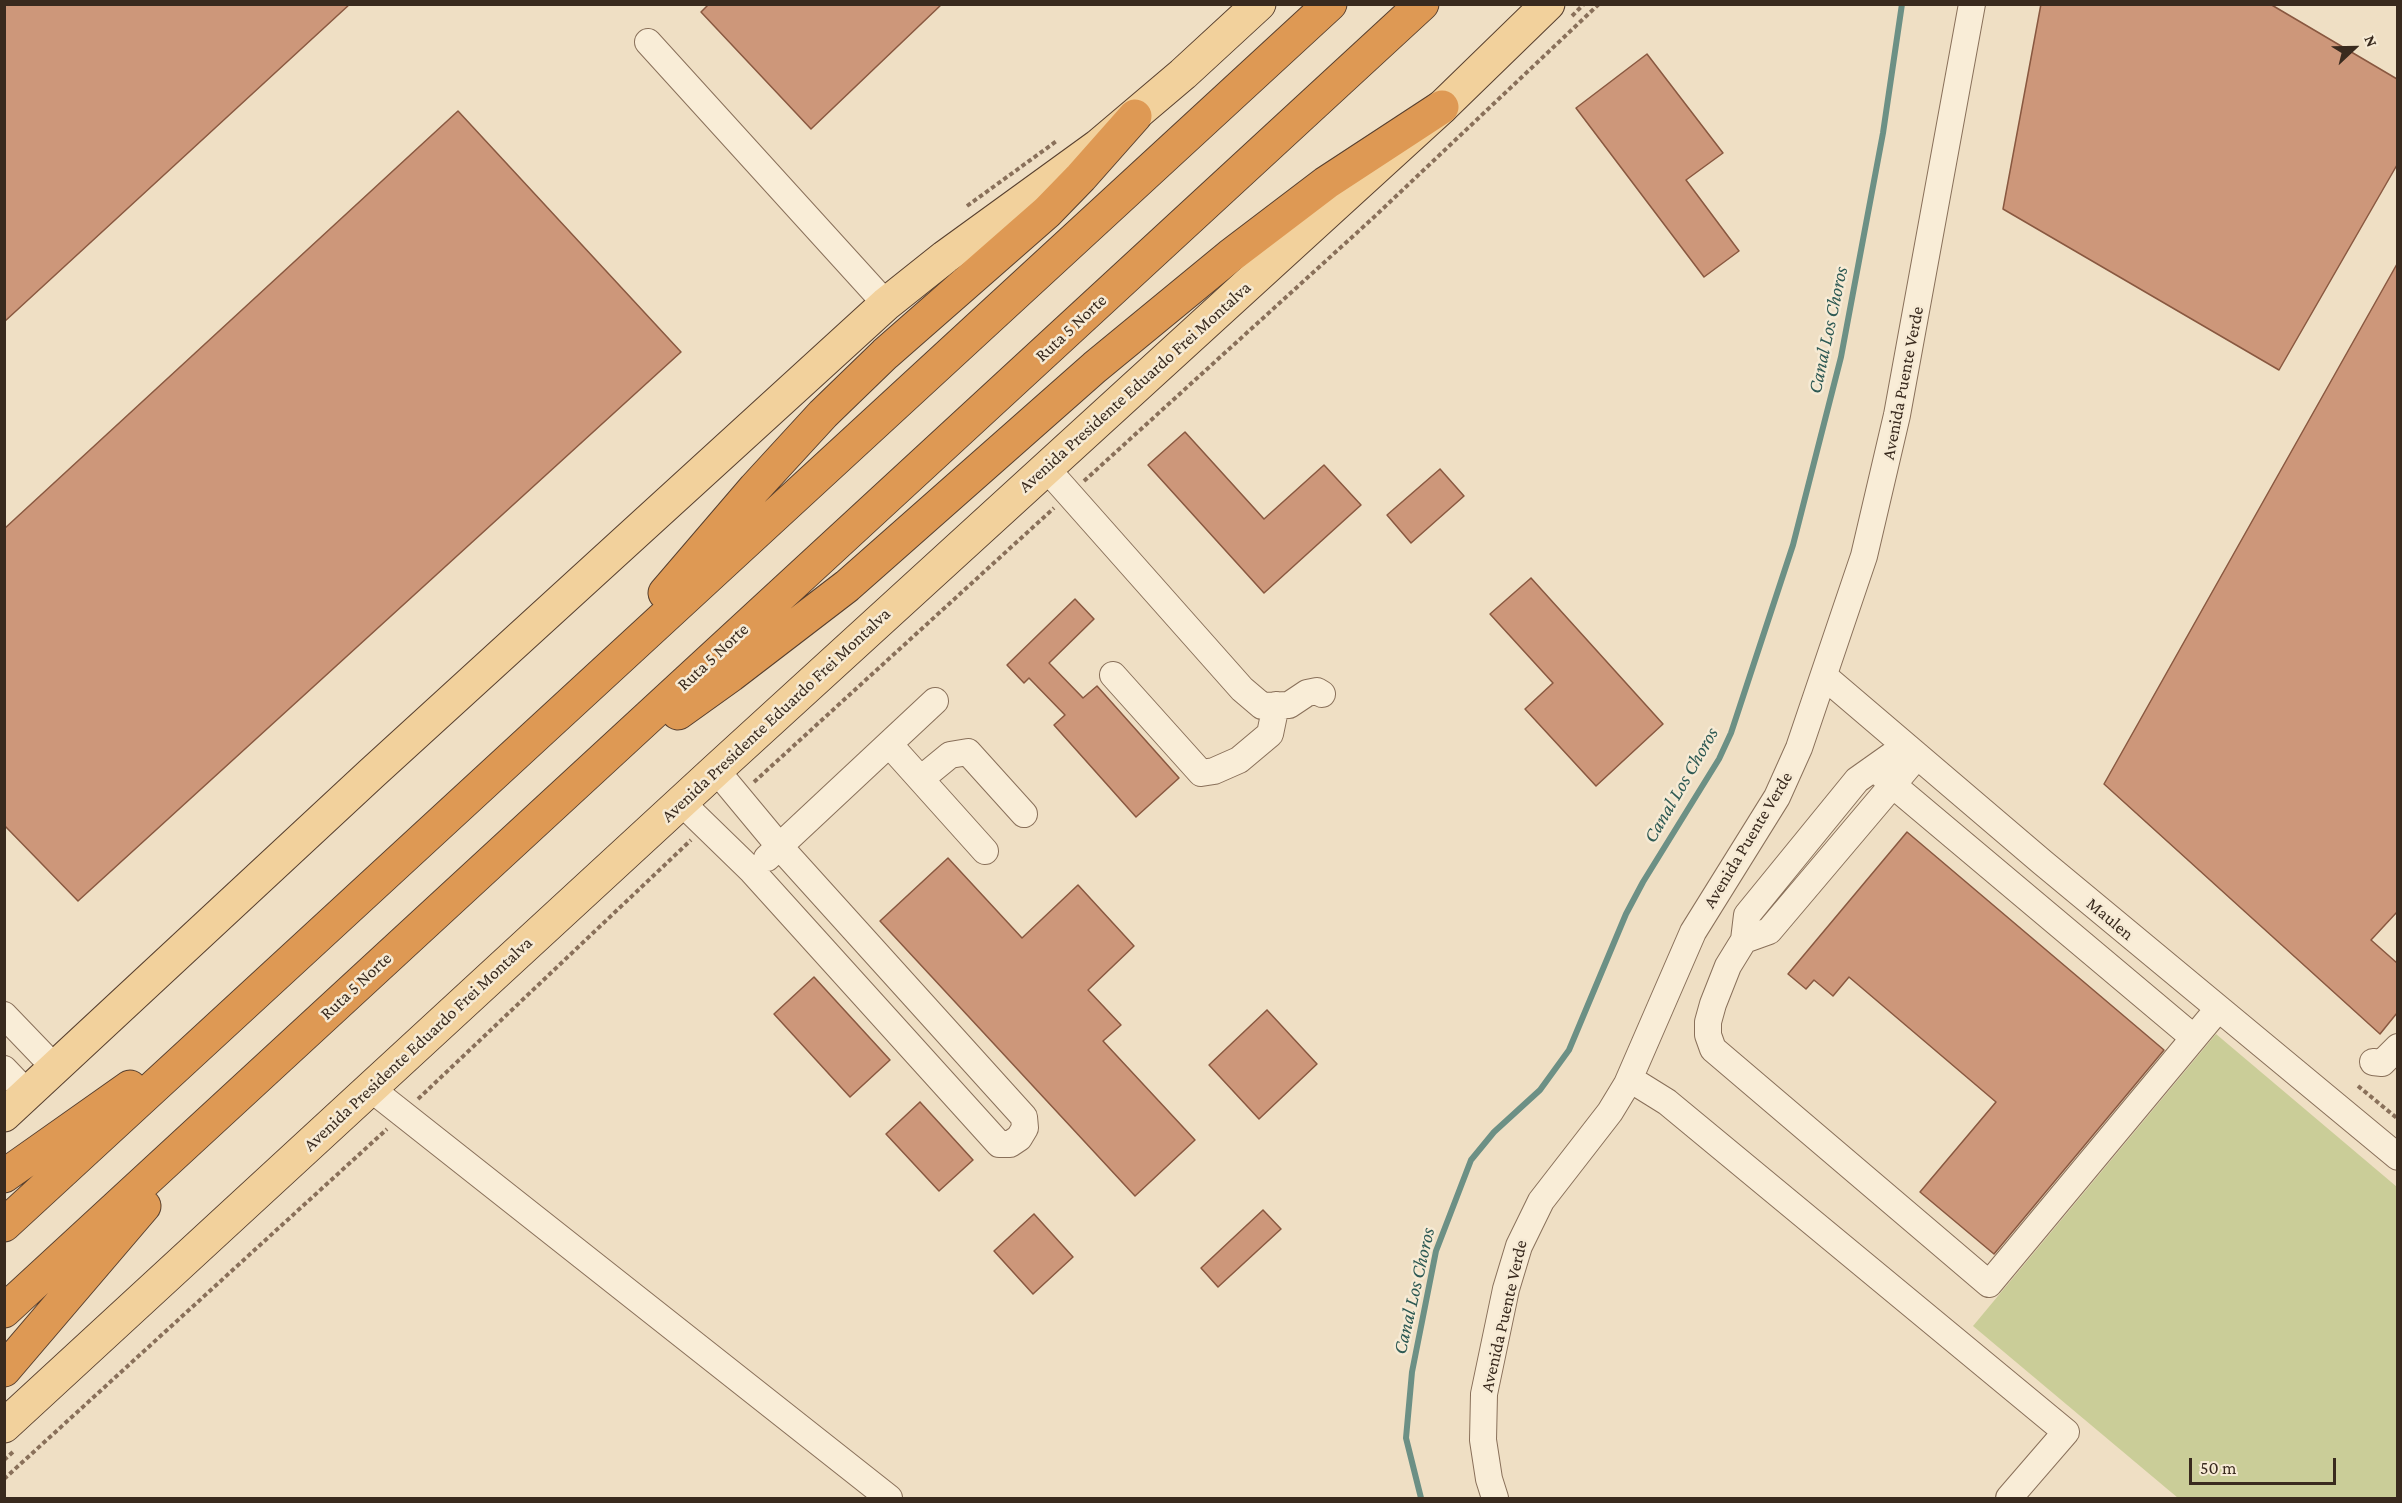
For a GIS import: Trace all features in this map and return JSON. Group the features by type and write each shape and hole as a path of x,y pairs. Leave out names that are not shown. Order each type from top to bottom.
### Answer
{"highway":[{"path":"4,1225 1330,4"},
{"name":"Ruta 5 Norte","path":"4,1311 1422,4"},
{"path":"580,780 731,675 847,586 1095,367 1230,256 1326,183 1442,107"},
{"path":"597,679 641,621 711,538 823,414 885,354 1047,212 1135,116"},
{"path":"4,1176 68,1129 214,1031"},
{"path":"4,1370 236,1097"}],"main road":[{"path":"16,1104 371,774 886,304 945,257 1062,173 1135,116 1258,4"},
{"name":"Avenida Presidente Eduardo Frei Montalva","path":"4,1426 369,1088 1442,107 1548,4"}],"street":[{"name":"Avenida Puente Verde","path":"1495,1498 1487,1470 1483,1440 1484,1394 1494,1341 1519,1246 1541,1201 1604,1119 1630,1079 1693,932 1777,798 1799,748 1825,677 1864,556 1886,472 1972,4"},
{"path":"648,42 886,304"},
{"path":"1046,468 1242,688 1262,706 1289,705 1307,693 1317,691 1322,694"},
{"path":"1113,675 1201,773 1214,771 1239,760 1270,734 1276,705"},
{"name":"Maulen","path":"1825,677 2397,1157"},
{"path":"752,871 935,701"},
{"path":"889,744 922,778 985,851"},
{"path":"1911,751 1875,768 1857,780 1747,915 1744,940 1728,966 1708,1022 1708,1035 1713,1049 1989,1284 2218,1009"},
{"path":"1744,940 1769,931 1893,785 1911,751"},
{"path":"922,778 950,755 968,752 1024,814"},
{"path":"1875,768 2194,1038"},
{"path":"682,802 752,871 999,1144 1010,1144 1019,1138 1025,1128 1024,1117 780,847 716,770"},
{"path":"4,1015 55,1068"},
{"path":"2373,1062 2382,1064 2397,1047"},
{"path":"4,1069 16,1104"},
{"path":"1630,1079 1667,1102 2067,1432 2009,1498"},
{"path":"369,1088 889,1498"}],"path":[{"path":"738,797 1373,218 1599,4"},
{"path":"4,1479 403,1114 706,826"},
{"path":"2358,1086 2397,1119"}],"green space":[{"path":"2216,1034 2397,1187 2397,1498 2178,1498 1973,1326"}],"building":[{"path":"4,4 350,4 4,322"},
{"path":"709,4 942,4 811,129 701,12"},
{"path":"2041,4 2270,4 2397,79 2397,165 2279,370 2003,209"},
{"path":"1647,54 1723,153 1686,180 1739,251 1704,277 1576,108"},
{"path":"458,111 681,352 78,901 4,825 4,529"},
{"path":"2397,264 2397,912 2371,940 2397,963 2397,1013 2380,1034 2104,784"},
{"path":"1185,432 1264,519 1324,465 1361,505 1264,593 1148,465"},
{"path":"1440,469 1464,496 1411,543 1387,515"},
{"path":"1531,578 1663,724 1596,786 1525,709 1553,683 1490,614"},
{"path":"1075,599 1094,619 1049,663 1083,698 1097,686 1179,778 1136,817 1054,725 1065,715 1029,678 1024,683 1007,665"},
{"path":"1907,832 2164,1050 1994,1254 1920,1192 1996,1102 1849,977 1833,996 1814,980 1806,989 1788,974"},
{"path":"948,858 1022,938 1078,885 1134,946 1088,990 1121,1025 1103,1041 1195,1140 1135,1196 880,921"},
{"path":"814,977 890,1060 850,1097 774,1014"},
{"path":"1267,1010 1317,1064 1259,1119 1209,1065"},
{"path":"920,1102 973,1160 939,1191 886,1134"},
{"path":"1263,1210 1281,1229 1218,1287 1201,1268"},
{"path":"1034,1214 1073,1257 1033,1294 994,1251"}],"waterway":[{"name":"Canal Los Choros","path":"1421,1498 1406,1438 1412,1372 1436,1251 1471,1160 1494,1132 1540,1090 1569,1050 1626,914 1643,882 1719,759 1731,733 1793,545 1841,357 1883,133 1902,4"}]}
